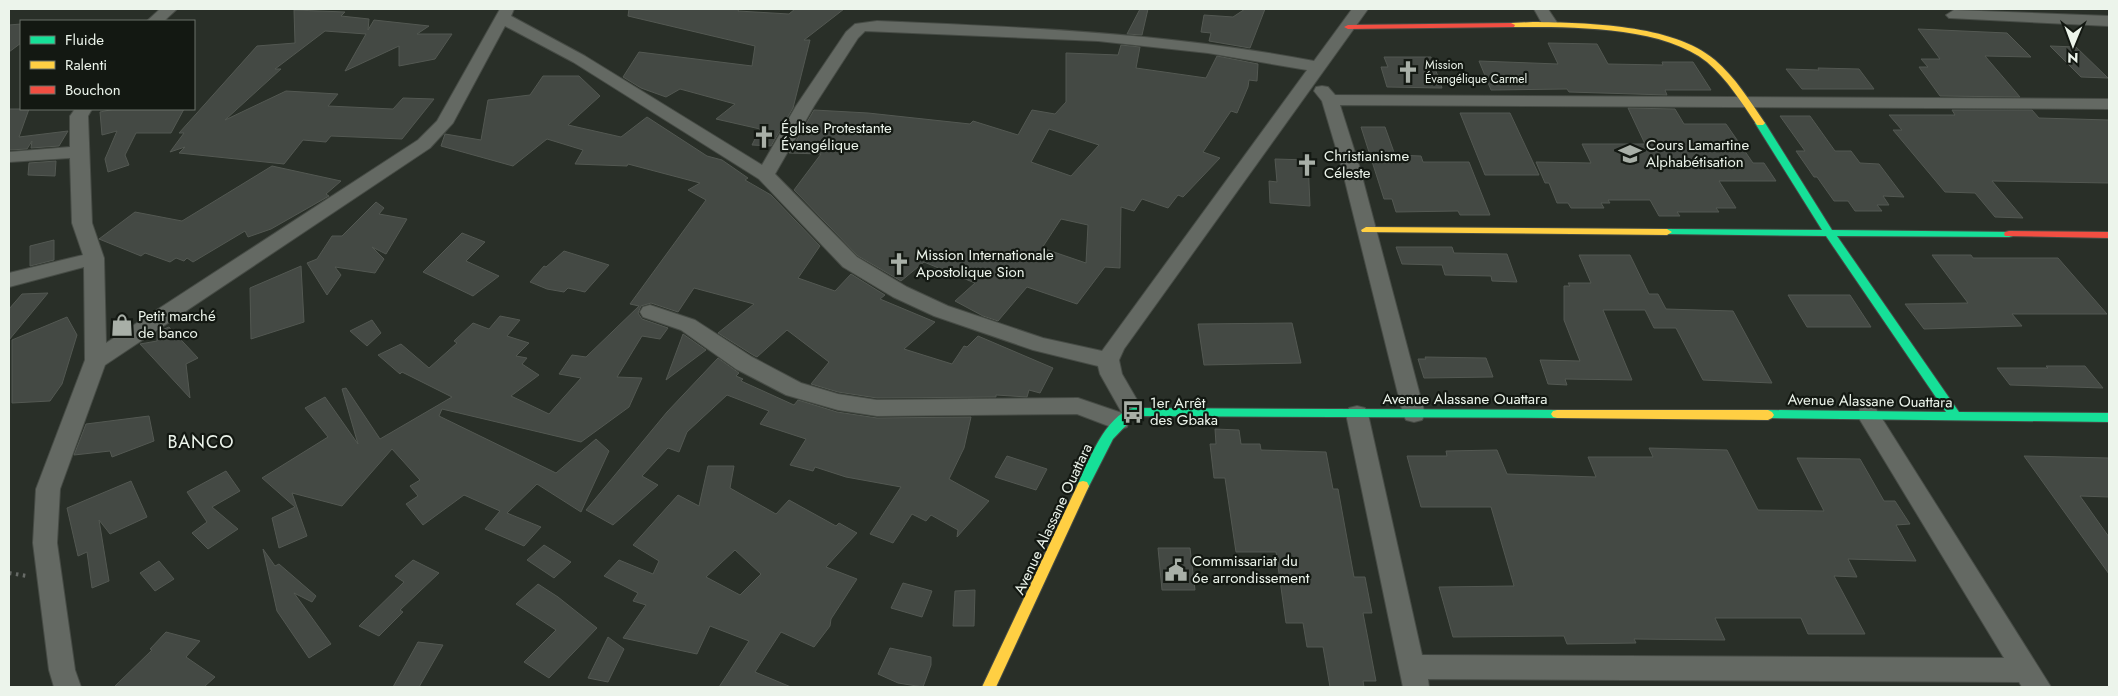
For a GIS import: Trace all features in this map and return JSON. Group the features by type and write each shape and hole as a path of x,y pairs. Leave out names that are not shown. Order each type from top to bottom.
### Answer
{"street":[{"path":"156,20 169,9"},
{"path":"1126,416 1108,360 1115,346 1360,9"},
{"path":"1541,9 1550,24"},
{"path":"96,360 424,144 444,123 505,14 765,175 850,262 900,292 941,311 1040,345 1108,360"},
{"path":"1954,15 2109,20"},
{"path":"1348,27 1550,24 1625,31 1676,41 1706,57 1747,102 1830,233 1956,417"},
{"path":"765,175 805,106 852,35 861,27 877,26 1082,35 1162,41 1261,55 1315,72 1330,100 1350,165 1414,414"},
{"path":"1330,100 2109,104"},
{"path":"67,687 62,670 45,543 48,488 96,360 94,258 82,223 79,152 80,116 83,110"},
{"path":"9,157 79,152"},
{"path":"1366,230 2109,236"},
{"path":"9,280 35,276 94,258"},
{"path":"650,312 688,325 744,363 794,389 838,402 877,408 1078,406 1126,416"},
{"path":"1357,414 1414,677 2032,679"},
{"name":"Avenue Alassane Ouattara","path":"989,687 1097,455 1126,416 1414,414 1868,415 2109,418"},
{"path":"1868,415 2032,679"}],"building":[{"path":"629,9 739,9 738,11 789,14 795,9 844,9 804,40 810,40 793,108 771,146 752,145 760,129 716,119 735,104 680,89 666,97 641,88 623,77 639,52 752,66 755,46 628,16"},
{"path":"1140,9 1148,9 1142,35 1127,34"},
{"path":"1245,9 1265,9 1250,48 1209,41 1211,33 1201,32 1204,15 1233,17"},
{"path":"294,10 345,12 341,16 369,19 368,30 374,20 429,26 417,34 452,34 435,59 399,66 399,46 345,71 366,34 325,31 275,69 281,69 225,120 286,91 338,94 328,106 393,109 403,98 434,99 402,139 331,136 326,142 303,140 284,164 179,153 185,147 170,152 184,133 179,133 257,46 295,43"},
{"path":"20,24 20,44 9,52 9,25"},
{"path":"1918,29 2007,33 2031,57 1985,56 2020,97 1940,96 1919,67 1928,67 1921,59 1940,59"},
{"path":"1548,43 1597,44 1608,64 1663,65 1662,62 1693,62 1711,90 1665,90 1667,95 1569,92 1567,89 1491,90 1479,61 1558,64"},
{"path":"1121,45 1140,47 1136,68 1206,78 1217,56 1258,64 1257,81 1249,80 1237,113 1231,111 1203,152 1220,158 1183,197 1178,195 1168,208 1142,199 1134,211 1121,207 1120,268 1105,267 1077,304 1027,287 998,321 983,316 955,301 975,283 924,262 901,281 858,256 794,190 821,154 789,153 814,110 868,113 970,124 973,121 1018,135 1032,110 1055,114 1066,102 1066,53 1118,55","holes":["1049,129 1099,145 1071,176 1031,162","1061,219 1088,225 1086,263 1042,248"]},
{"path":"2050,46 2076,47 2108,78 2081,77"},
{"path":"1384,57 1431,57 1442,88 1387,87 1381,67 1388,67"},
{"path":"1818,68 1859,69 1874,89 1802,89 1786,69 1819,70"},
{"path":"543,76 579,76 600,96 568,125 621,137 647,117 707,156 722,160 748,178 745,180 771,195 820,246 798,278 835,291 851,274 885,295 880,299 935,322 904,349 952,364 964,346 967,347 978,336 1053,368 1040,393 1029,390 1027,397 996,395 996,397 877,398 838,392 811,384 829,362 787,330 757,357 753,355 718,333 754,304 694,288 678,312 651,303 641,306 638,313 642,319 668,328 660,339 642,336 617,377 642,378 629,407 581,442 442,409 439,416 556,473 596,439 609,451 581,512 537,484 507,513 541,527 524,546 485,529 500,511 464,495 423,525 406,504 418,496 410,486 420,480 392,449 342,506 292,493 307,536 279,548 272,518 295,507 262,478 328,437 305,408 325,397 358,444 342,389 346,388 380,439 452,397 402,372 400,374 378,355 401,344 429,368 457,343 454,341 473,323 489,329 500,316 520,320 507,336 529,343 516,356 527,358 522,364 539,375 511,396 549,414 581,378 559,374 572,355 586,357 639,306 630,304 706,200 688,190 700,183 628,164 627,166 575,164 583,150 547,139 513,166 441,146 445,134 481,140 488,100 530,95"},
{"path":"1628,108 1675,109 1684,124 1726,124 1753,163 1764,163 1776,181 1719,181 1736,208 1716,208 1719,212 1677,212 1680,216 1659,216 1650,200 1608,200 1610,203 1601,203 1604,208 1571,208 1568,203 1557,203 1549,183 1545,183 1536,162 1591,163 1582,144 1645,144"},
{"path":"9,109 29,110 19,137 68,131 59,146 31,148 32,141 27,149 9,150"},
{"path":"110,110 183,110 171,133 136,133 125,155 129,165 108,172 105,159 117,131 102,135 100,112"},
{"path":"1952,110 2032,110 2039,118 2109,120 2109,183 1992,181 2023,218 1995,217 1975,193 1945,192 1893,130 1902,130 1889,115 1955,115"},
{"path":"1460,113 1510,113 1539,175 1485,175"},
{"path":"1780,116 1810,116 1835,151 1851,151 1860,163 1879,164 1904,197 1883,196 1889,205 1877,205 1882,211 1855,211 1848,201 1834,201 1796,151 1805,151"},
{"path":"1361,127 1385,127 1395,155 1421,156 1423,162 1469,162 1490,215 1460,215 1458,211 1396,212 1392,199 1384,199"},
{"path":"1275,159 1308,160 1310,206 1270,203 1269,181 1277,182"},
{"path":"56,161 55,176 28,175 29,163"},
{"path":"272,166 341,181 326,194 329,196 271,229 248,237 245,231 193,262 187,258 184,261 176,258 170,262 145,253 141,256 99,239 135,212 182,221"},
{"path":"376,202 384,208 379,214 407,219 386,254 372,247 384,259 375,273 335,267 341,275 327,295 307,263 317,259 332,236 342,236"},
{"path":"462,233 485,242 466,261 499,276 473,296 423,272"},
{"path":"54,240 54,260 30,266 30,246"},
{"path":"1396,247 1452,247 1454,253 1507,254 1517,282 1492,281 1491,276 1445,275 1442,265 1402,264"},
{"path":"564,251 609,265 585,292 568,288 564,292 547,289 530,282 544,266 546,267"},
{"path":"1579,255 1630,255 1649,294 1658,294 1666,309 1733,311 1772,383 1703,380 1676,328 1654,328 1645,310 1603,310 1632,380 1565,379 1567,385 1548,384 1540,360 1580,361 1564,320 1564,286 1570,286 1568,283 1591,283"},
{"path":"1932,255 1971,255 1973,258 2058,258 2107,314 2012,314 2022,326 1924,329 1905,304 1968,303"},
{"path":"301,266 304,322 251,339 250,288"},
{"path":"48,293 9,340 9,309 22,294"},
{"path":"1788,295 1850,295 1871,327 1807,327"},
{"path":"67,317 77,335 62,384 50,401 12,403 12,340"},
{"path":"372,320 381,333 367,346 350,331"},
{"path":"1292,323 1301,363 1204,365 1198,324"},
{"path":"169,327 198,358 186,364 190,398 140,344 157,341 157,332"},
{"path":"683,334 706,350 666,380"},
{"path":"1425,357 1486,358 1493,377 1424,378 1418,359 1426,359"},
{"path":"718,358 739,373 736,376 743,379 741,381 794,405 798,400 837,412 877,418 971,417 964,448 949,479 989,501 957,537 958,530 931,515 926,521 912,514 893,543 870,534 901,487 846,477 815,467 813,471 790,465 806,439 760,424 769,411 727,395 687,432 679,452 668,448 642,476 658,485 613,525 586,510 667,412"},
{"path":"2046,366 2085,366 2103,388 2010,385 1997,368 2048,368"},
{"path":"149,416 154,441 112,457 110,451 74,455 86,424"},
{"path":"1215,429 1239,430 1241,444 1260,444 1261,450 1326,452 1333,489 1338,489 1354,577 1365,577 1372,613 1363,613 1376,681 1363,681 1364,687 1330,687 1323,647 1307,647 1303,623 1286,623 1276,552 1236,552 1225,478 1214,478 1210,444 1216,444"},
{"path":"1649,448 1727,450 1758,510 1824,511 1797,458 1860,459 1884,501 1895,501 1910,524 1896,525 1916,561 1848,559 1857,577 1834,576 1865,634 1808,634 1801,618 1715,618 1725,640 1634,639 1636,643 1567,644 1564,636 1453,637 1439,587 1514,586 1491,507 1421,507 1407,456 1447,456 1446,451 1497,450 1507,474 1596,477 1588,457 1653,457"},
{"path":"1007,456 1047,469 1036,490 995,477"},
{"path":"2024,456 2109,458 2109,497 2080,496 2109,537 2109,574"},
{"path":"708,466 734,466 730,488 776,514 789,500 836,526 839,523 857,533 826,567 857,579 831,619 830,626 814,647 781,632 755,672 791,687 719,687 749,641 710,626 697,654 623,638 646,605 633,601 638,593 604,576 619,560 653,574 659,561 633,545 678,495 699,506","holes":["735,550 761,574 740,595 706,577"]},
{"path":"226,471 240,491 212,507 238,529 208,549 192,533 207,522 187,492"},
{"path":"131,481 147,517 110,534 99,520 109,581 92,588 87,552 78,556 67,508"},
{"path":"544,545 571,562 554,578 527,560"},
{"path":"1158,548 1190,548 1195,590 1162,590"},
{"path":"263,549 275,566 279,564 316,596 312,602 294,593 331,644 309,658 277,611"},
{"path":"413,560 439,573 400,610 403,612 379,636 359,626 404,582 395,576"},
{"path":"159,561 174,579 155,591 140,573"},
{"path":"903,583 932,591 922,617 891,608"},
{"path":"538,584 558,597 597,628 549,678 524,662 556,630 516,604"},
{"path":"975,590 974,626 953,626 955,591"},
{"path":"166,632 200,641 186,657 215,677 204,687 114,687 152,650 150,649"},
{"path":"608,637 624,649 608,682 588,678"},
{"path":"418,642 443,645 419,687 393,687"},
{"path":"890,648 931,657 931,665 923,687 898,683 878,674"}],"traffic: fast":[{"path":"1760,123 1829,233 1956,417"},
{"path":"1667,232 2009,234"},
{"path":"1083,486 1097,455 1109,435 1133,412 1557,414"},
{"path":"1768,415 2109,418"}],"traffic: slow":[{"path":"1511,25 1611,28 1662,38 1685,46 1704,56 1719,69 1735,87 1760,123"},
{"path":"1366,230 1667,232"},
{"path":"1557,414 1768,415"},
{"path":"989,687 1083,486"}],"traffic: jam":[{"path":"1348,27 1511,25"},
{"path":"2009,234 2109,235"}],"place":[{"name":"Mission Évangélique Carmel","path":"1408,72"},
{"name":"Église Protestante Évangélique","path":"764,137"},
{"name":"Cours Lamartine Alphabétisation","path":"1630,154"},
{"name":"Christianisme Céleste","path":"1307,165"},
{"name":"Mission Internationale Apostolique Sion","path":"899,264"},
{"name":"Petit marché de banco","path":"122,325"},
{"name":"1er Arrêt des Gbaka","path":"1133,412"},
{"name":"Commissariat du 6e arrondissement","path":"1176,570"}],"district":[{"name":"BANCO","path":"201,442"}]}
